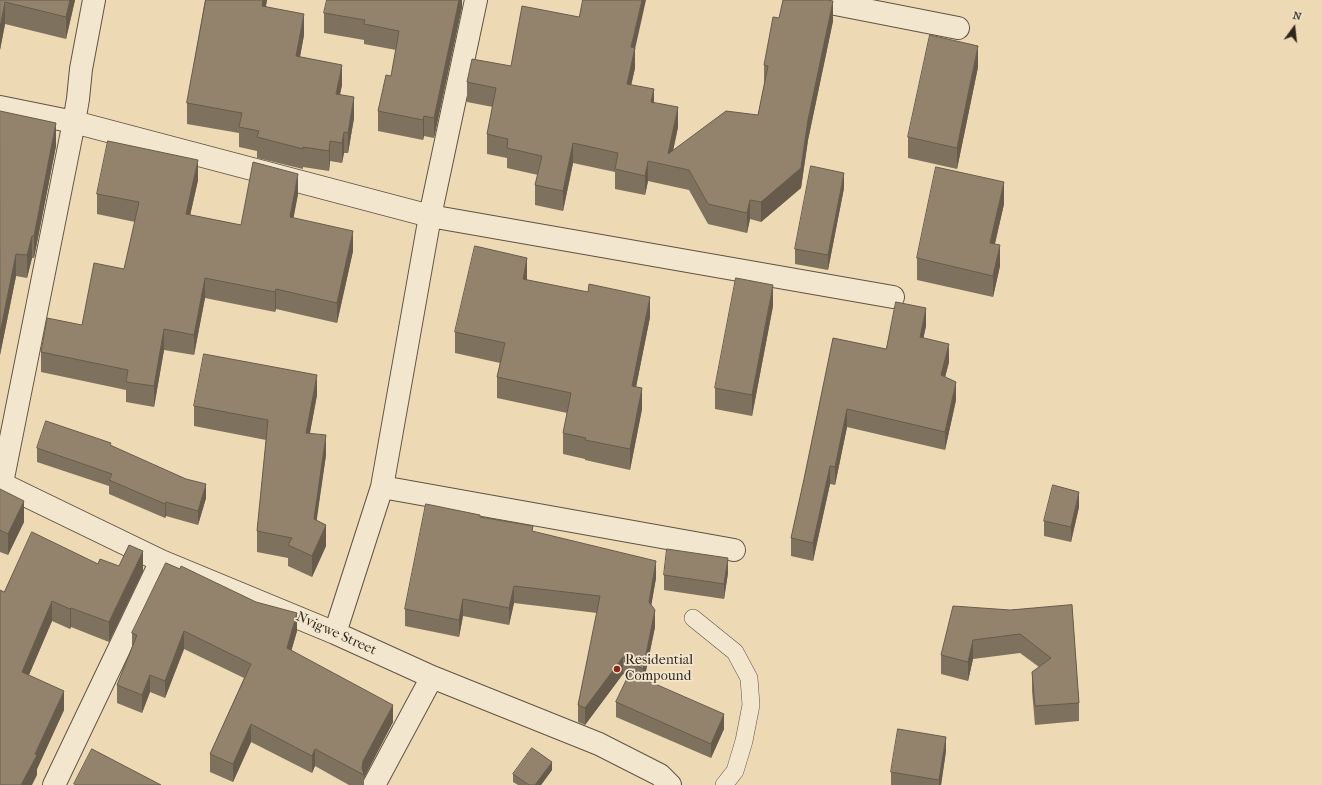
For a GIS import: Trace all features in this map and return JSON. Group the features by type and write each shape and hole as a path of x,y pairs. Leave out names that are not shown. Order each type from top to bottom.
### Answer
{"street":[{"path":"1,483 74,122 94,0"},
{"path":"335,633 382,487 430,216 476,0"},
{"path":"815,0 958,28"},
{"path":"0,107 74,122 430,216 893,297"},
{"name":"Nvigwe Street","path":"1,483 161,561 335,633 432,677 599,744 660,775 670,785"},
{"path":"382,487 734,550"},
{"path":"54,785 161,561"},
{"path":"374,785 432,677"}],"lane":[{"path":"693,618 735,652 749,678 750,705 744,741 735,771 724,785"}],"building":[{"path":"0,0 70,0 66,17 5,2 0,28"},
{"path":"206,0 263,0 262,6 304,14 296,56 342,65 336,94 354,97 348,133 344,132 342,143 330,141 329,151 303,147 303,149 257,137 259,131 239,127 242,113 187,103"},
{"path":"327,0 459,0 434,118 424,116 423,120 378,111 386,75 391,76 399,31 364,24 365,20 324,13"},
{"path":"583,0 642,0 631,47 635,48 627,84 654,89 651,102 678,107 668,154 726,111 758,115 768,66 764,65 773,17 779,18 783,0 833,1 808,120 801,168 761,202 750,200 747,213 708,204 689,170 648,161 645,176 615,169 618,153 573,143 563,191 535,185 542,156 507,148 508,139 487,134 496,88 467,82 472,59 511,66 522,6 579,17"},
{"path":"930,35 978,46 957,148 908,137"},
{"path":"0,111 56,123 34,236 32,236 27,255 16,254 0,333"},
{"path":"108,141 198,160 186,214 241,225 253,162 298,174 290,217 353,231 337,303 276,289 275,292 205,278 194,335 164,329 154,386 126,382 128,370 41,352 47,318 82,325 94,263 124,269 139,202 97,194"},
{"path":"811,166 844,173 828,255 795,249"},
{"path":"936,167 1004,182 990,243 1000,245 993,276 917,258"},
{"path":"475,246 527,258 523,279 588,292 589,284 650,297 632,386 642,388 630,449 585,440 586,438 563,433 571,393 497,377 505,343 455,332"},
{"path":"736,278 773,285 752,395 715,388"},
{"path":"896,302 926,308 920,337 949,344 941,375 956,382 945,432 847,409 835,467 830,466 813,543 791,538 833,338 886,349"},
{"path":"204,354 317,375 306,433 326,435 314,519 326,525 312,556 288,545 292,538 257,531 268,420 194,406"},
{"path":"46,421 111,443 110,445 186,479 206,484 198,511 166,502 165,504 109,480 112,474 37,448"},
{"path":"1053,485 1079,492 1071,527 1044,521"},
{"path":"0,489 24,501 8,534 0,530"},
{"path":"426,504 480,515 480,517 533,526 532,531 656,561 649,602 655,610 643,669 623,657 585,708 578,705 600,596 514,586 509,608 463,599 459,620 405,609"},
{"path":"32,532 98,564 100,559 119,566 129,545 143,551 109,622 71,608 70,609 52,601 22,672 64,691 35,754 37,755 21,785 0,785 0,590 4,592"},
{"path":"667,549 728,558 724,584 664,575"},
{"path":"166,563 180,569 181,566 256,602 297,613 287,648 393,705 363,761 362,768 364,775 315,749 312,756 251,724 233,764 210,754 251,664 184,631 165,681 150,675 142,695 117,685 137,635 132,633"},
{"path":"1072,605 1079,703 1035,706 1032,672 1051,658 1020,634 973,640 968,662 941,655 953,606 1010,610"},
{"path":"630,673 724,714 711,744 616,702"},
{"path":"898,729 946,737 939,780 891,772"},
{"path":"532,748 552,762 535,785 529,785 513,774"},
{"path":"92,749 161,785 74,784"}],"place":[{"name":"Residential Compound","path":"617,669"}]}
